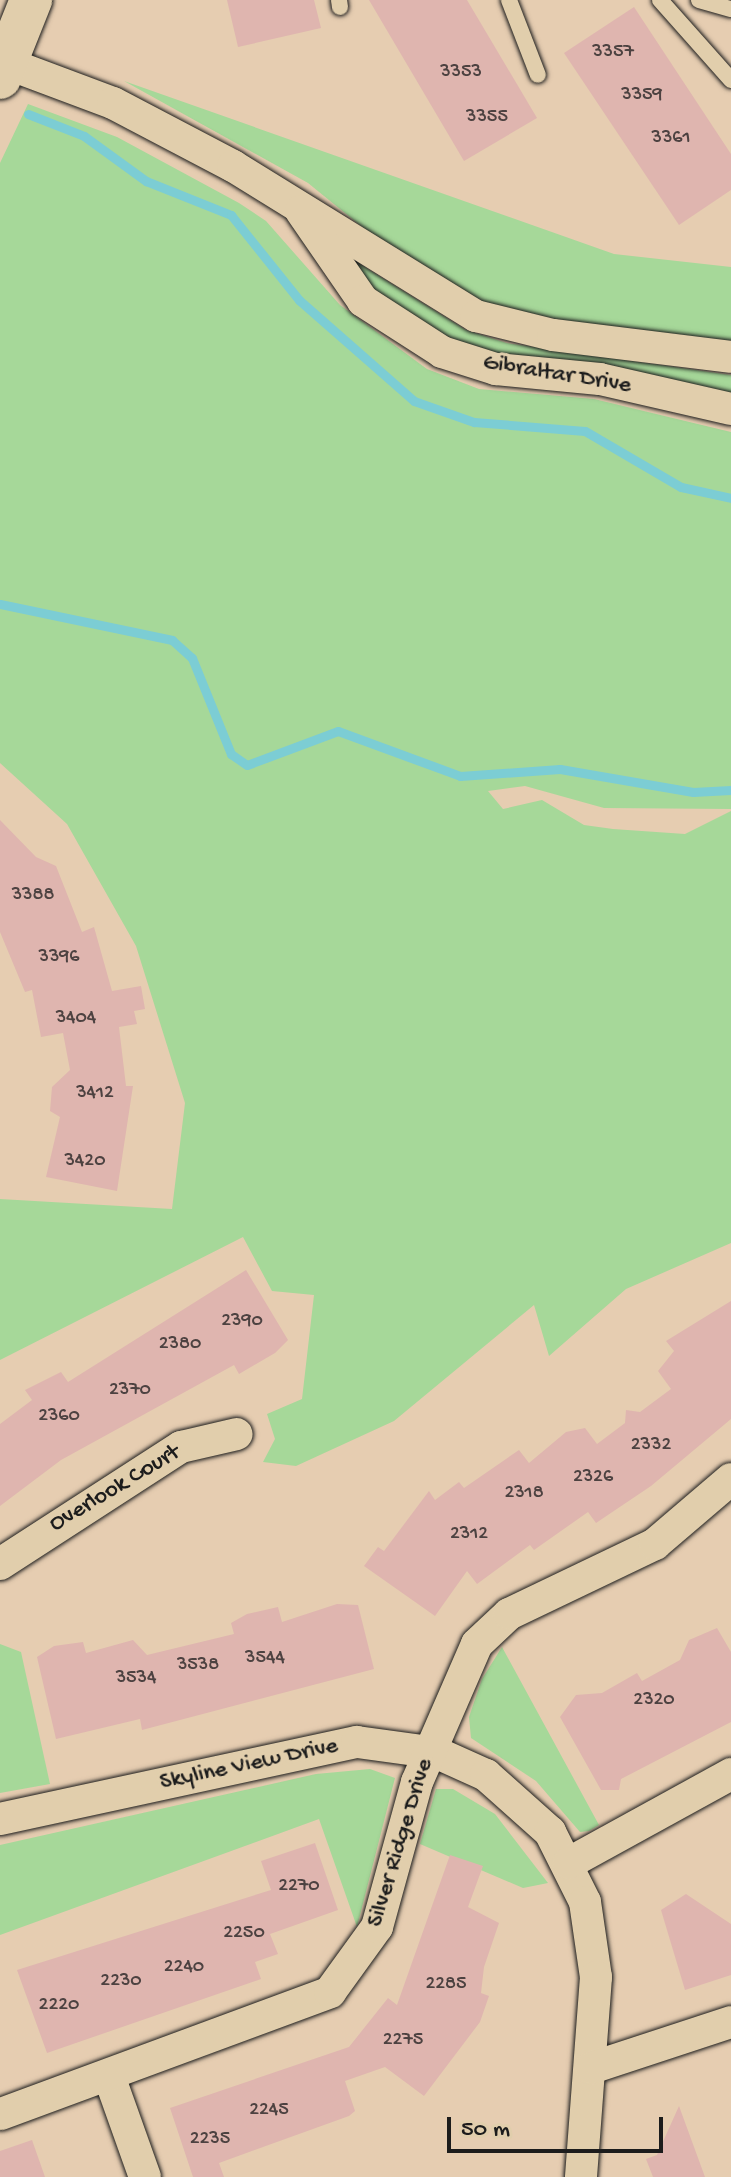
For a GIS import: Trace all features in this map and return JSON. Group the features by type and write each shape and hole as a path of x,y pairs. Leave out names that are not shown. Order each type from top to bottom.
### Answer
{"street":[{"path":"3,71 31,0"},
{"name":"Gibraltar Drive","path":"3,71 158,125 476,316 553,335 731,357"},
{"name":"Gibraltar Drive","path":"301,211 363,301 442,352 507,371 600,379 731,409"},
{"name":"Overlook Court","path":"0,1564 181,1447 237,1434"},
{"name":"Silver Ridge Drive","path":"1,2114 312,2003 347,1977 377,1927 428,1751 463,1667 492,1626 655,1544 731,1479"},
{"name":"Skyline View Drive","path":"0,1819 332,1745 428,1751 508,1790 569,1863 594,1953 591,2068 581,2177"},
{"path":"569,1863 731,1774"},
{"path":"591,2068 731,2022"},
{"path":"109,2076 145,2177"}],"lane":[{"path":"509,0 538,75"},
{"path":"660,0 731,80"},
{"path":"699,0 731,9"}],"green space":[{"path":"124,81 614,254 731,267 731,344 598,329 480,302 409,265 308,183"},
{"path":"28,104 117,137 239,203 266,221 340,305 427,369 479,389 594,399 731,432 731,809 604,808 525,786 488,791 503,809 542,800 584,825 613,829 685,834 731,811 731,1243 626,1289 549,1356 534,1305 394,1421 296,1466 263,1462 275,1439 267,1414 302,1399 314,1295 272,1291 243,1237 0,1360 0,1199 172,1209 185,1103 136,946 67,824 0,763 0,163"},
{"path":"355,261 466,330 507,343 731,375 731,395 513,359 442,336 395,309 356,275"},
{"path":"0,1644 21,1652 50,1784 0,1793"},
{"path":"502,1647 599,1825 589,1831 580,1832 536,1781 471,1738 469,1717 482,1679"},
{"path":"370,1769 395,1778 357,1927 319,1819 0,1935 0,1845 316,1774"},
{"path":"436,1789 453,1789 495,1814 548,1883 523,1888 420,1844"}],"building":[{"path":"227,0 314,0 321,28 238,47"},
{"path":"369,0 467,0 537,118 464,161"},
{"path":"634,7 731,154 731,190 679,225 564,53"},
{"path":"0,820 36,857 56,866 82,932 94,927 112,991 141,986 145,1009 134,1011 137,1024 119,1027 126,1086 133,1086 117,1191 46,1177 60,1117 50,1111 52,1087 70,1070 63,1033 41,1037 32,990 25,992 0,932"},
{"path":"246,1270 288,1340 275,1353 239,1374 234,1365 61,1460 0,1506 0,1424 32,1400 25,1390 61,1372 68,1382"},
{"path":"731,1301 731,1419 651,1486 596,1523 588,1512 534,1550 530,1545 477,1584 467,1571 435,1616 364,1566 378,1547 384,1551 429,1491 435,1500 459,1482 464,1488 519,1450 529,1463 566,1432 585,1428 597,1444 625,1423 626,1410 640,1412 671,1389 658,1371 674,1351 666,1341"},
{"path":"337,1604 358,1605 374,1669 142,1730 140,1719 56,1739 37,1657 54,1646 83,1642 86,1653 133,1640 147,1655 234,1634 231,1623 247,1614 278,1607 282,1622"},
{"path":"717,1628 731,1652 731,1722 621,1779 619,1790 601,1790 560,1717 576,1695 602,1693 637,1673 642,1681 680,1660 689,1640"},
{"path":"315,1843 338,1910 270,1934 278,1954 255,1962 261,1979 47,2053 17,1970 271,1890 261,1861"},
{"path":"450,1855 483,1866 468,1907 499,1923 484,1967 481,1993 489,1996 480,2022 424,2096 385,2067 345,2081 355,2111 349,2116 219,2163 224,2177 193,2177 170,2108 349,2047 388,1998 397,2005"},
{"path":"686,1894 731,1924 731,1975 685,1990 661,1910"},
{"path":"679,2106 705,2177 653,2177 646,2159 657,2155"},
{"path":"32,2140 45,2177 0,2177 0,2151"}],"waterway":[{"path":"28,114 84,136 146,181 231,215 299,300 414,401 474,422 585,431 681,487 731,498"},
{"path":"0,604 172,640 192,658 231,754 247,765 338,731 460,776 560,769 693,792 731,790"}]}
